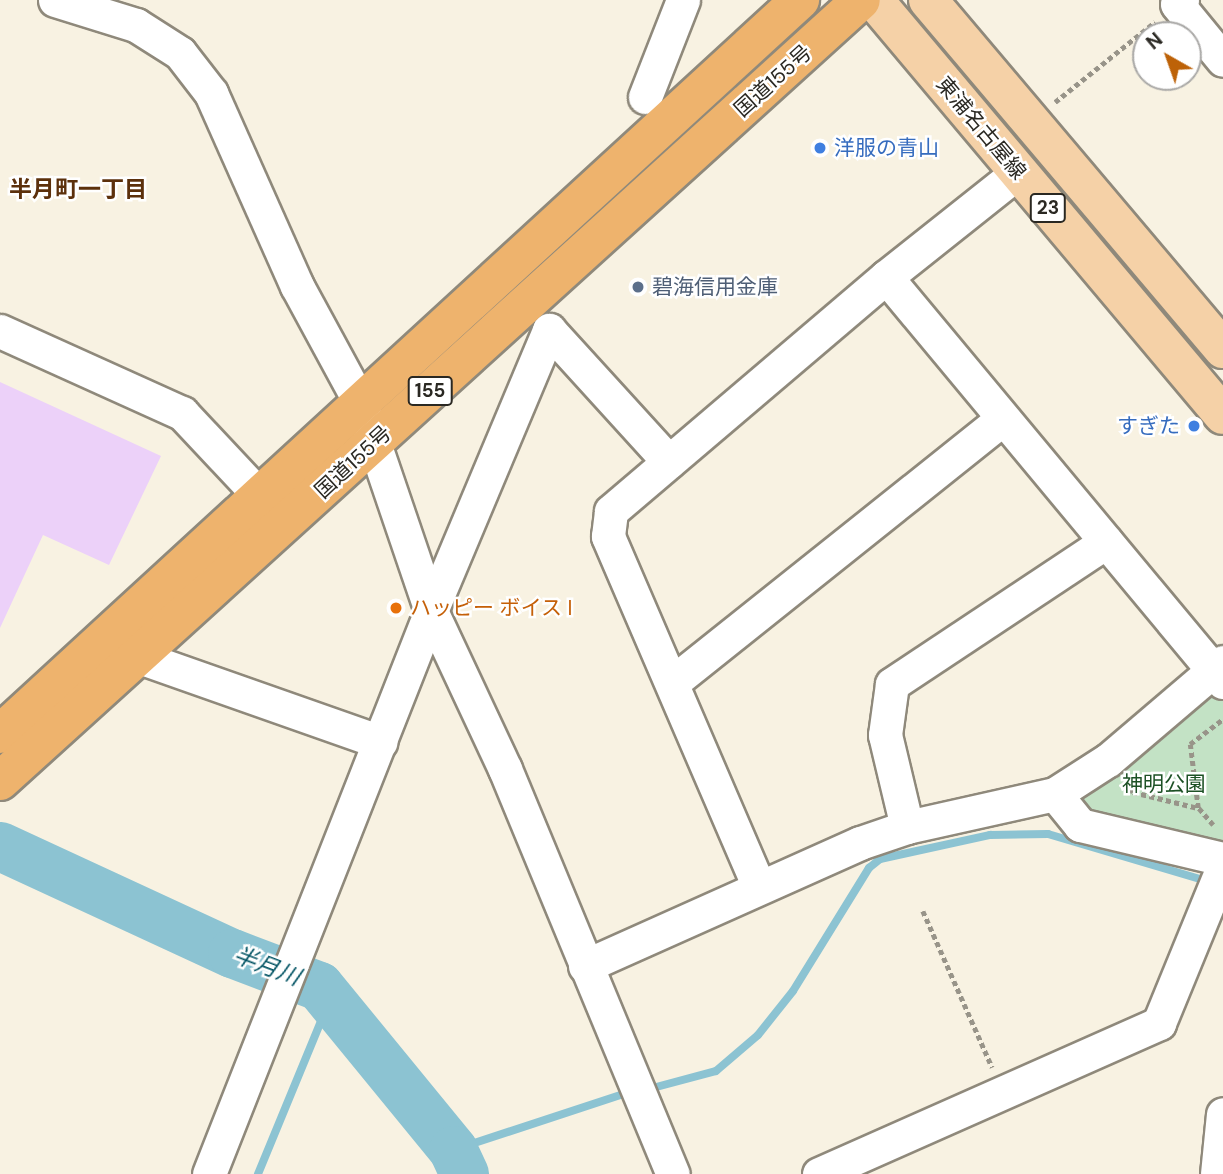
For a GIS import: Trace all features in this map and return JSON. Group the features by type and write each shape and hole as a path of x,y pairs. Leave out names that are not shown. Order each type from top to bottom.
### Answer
{"highway":[{"name":"国道155号","path":"0,734 800,0"},
{"name":"国道155号","path":"0,781 860,0"}],"main road":[{"name":"東浦名古屋線","path":"874,0 1223,415"},
{"name":"東浦名古屋線","path":"928,0 1033,119 1223,349"}],"street":[{"path":"55,0 118,7 180,53 211,93 297,286 360,402 431,611 505,769 673,1174"},
{"path":"645,97 683,0"},
{"path":"1180,2 1223,60"},
{"path":"759,887 608,536 611,512 886,277 1018,172"},
{"path":"585,966 759,887 907,827 1055,794 1108,760 1220,671 1106,542 886,277"},
{"path":"209,1174 431,611 549,330 669,462"},
{"path":"0,331 182,413 259,495"},
{"path":"673,682 1003,419"},
{"path":"907,827 885,735 892,684 1106,542"},
{"path":"139,657 380,742"},
{"path":"1055,794 1080,825 1223,859"},
{"path":"819,1174 1159,1023 1223,867"},
{"path":"1217,1174 1223,1114"}],"path":[{"path":"1033,119 1180,2"},
{"path":"1223,719 1190,744 1198,808 1214,827 1223,828"},
{"path":"1108,760 1133,792 1198,808"},
{"path":"923,911 993,1070 996,1096"}],"green space":[{"name":"神明公園","path":"1223,682 1223,859 1080,825 1055,794"}],"building":[{"path":"0,382 161,456 109,565 43,535 0,628"}],"waterway":[{"path":"645,1090 716,1071 758,1035 793,991 869,868 880,859 990,835 1048,834 1210,882"},
{"name":"半月川","path":"0,846 232,953 319,986 453,1150 464,1174"},
{"path":"258,1174 330,999"},
{"path":"453,1150 629,1092"}],"place":[{"name":"洋服の青山","path":"820,148"},
{"name":"碧海信用金庫","path":"638,287"},
{"name":"すぎた","path":"1194,426"},
{"name":"ハッピー ボイス I","path":"396,608"}],"district":[{"name":"半月町一丁目","path":"78,189"}]}
